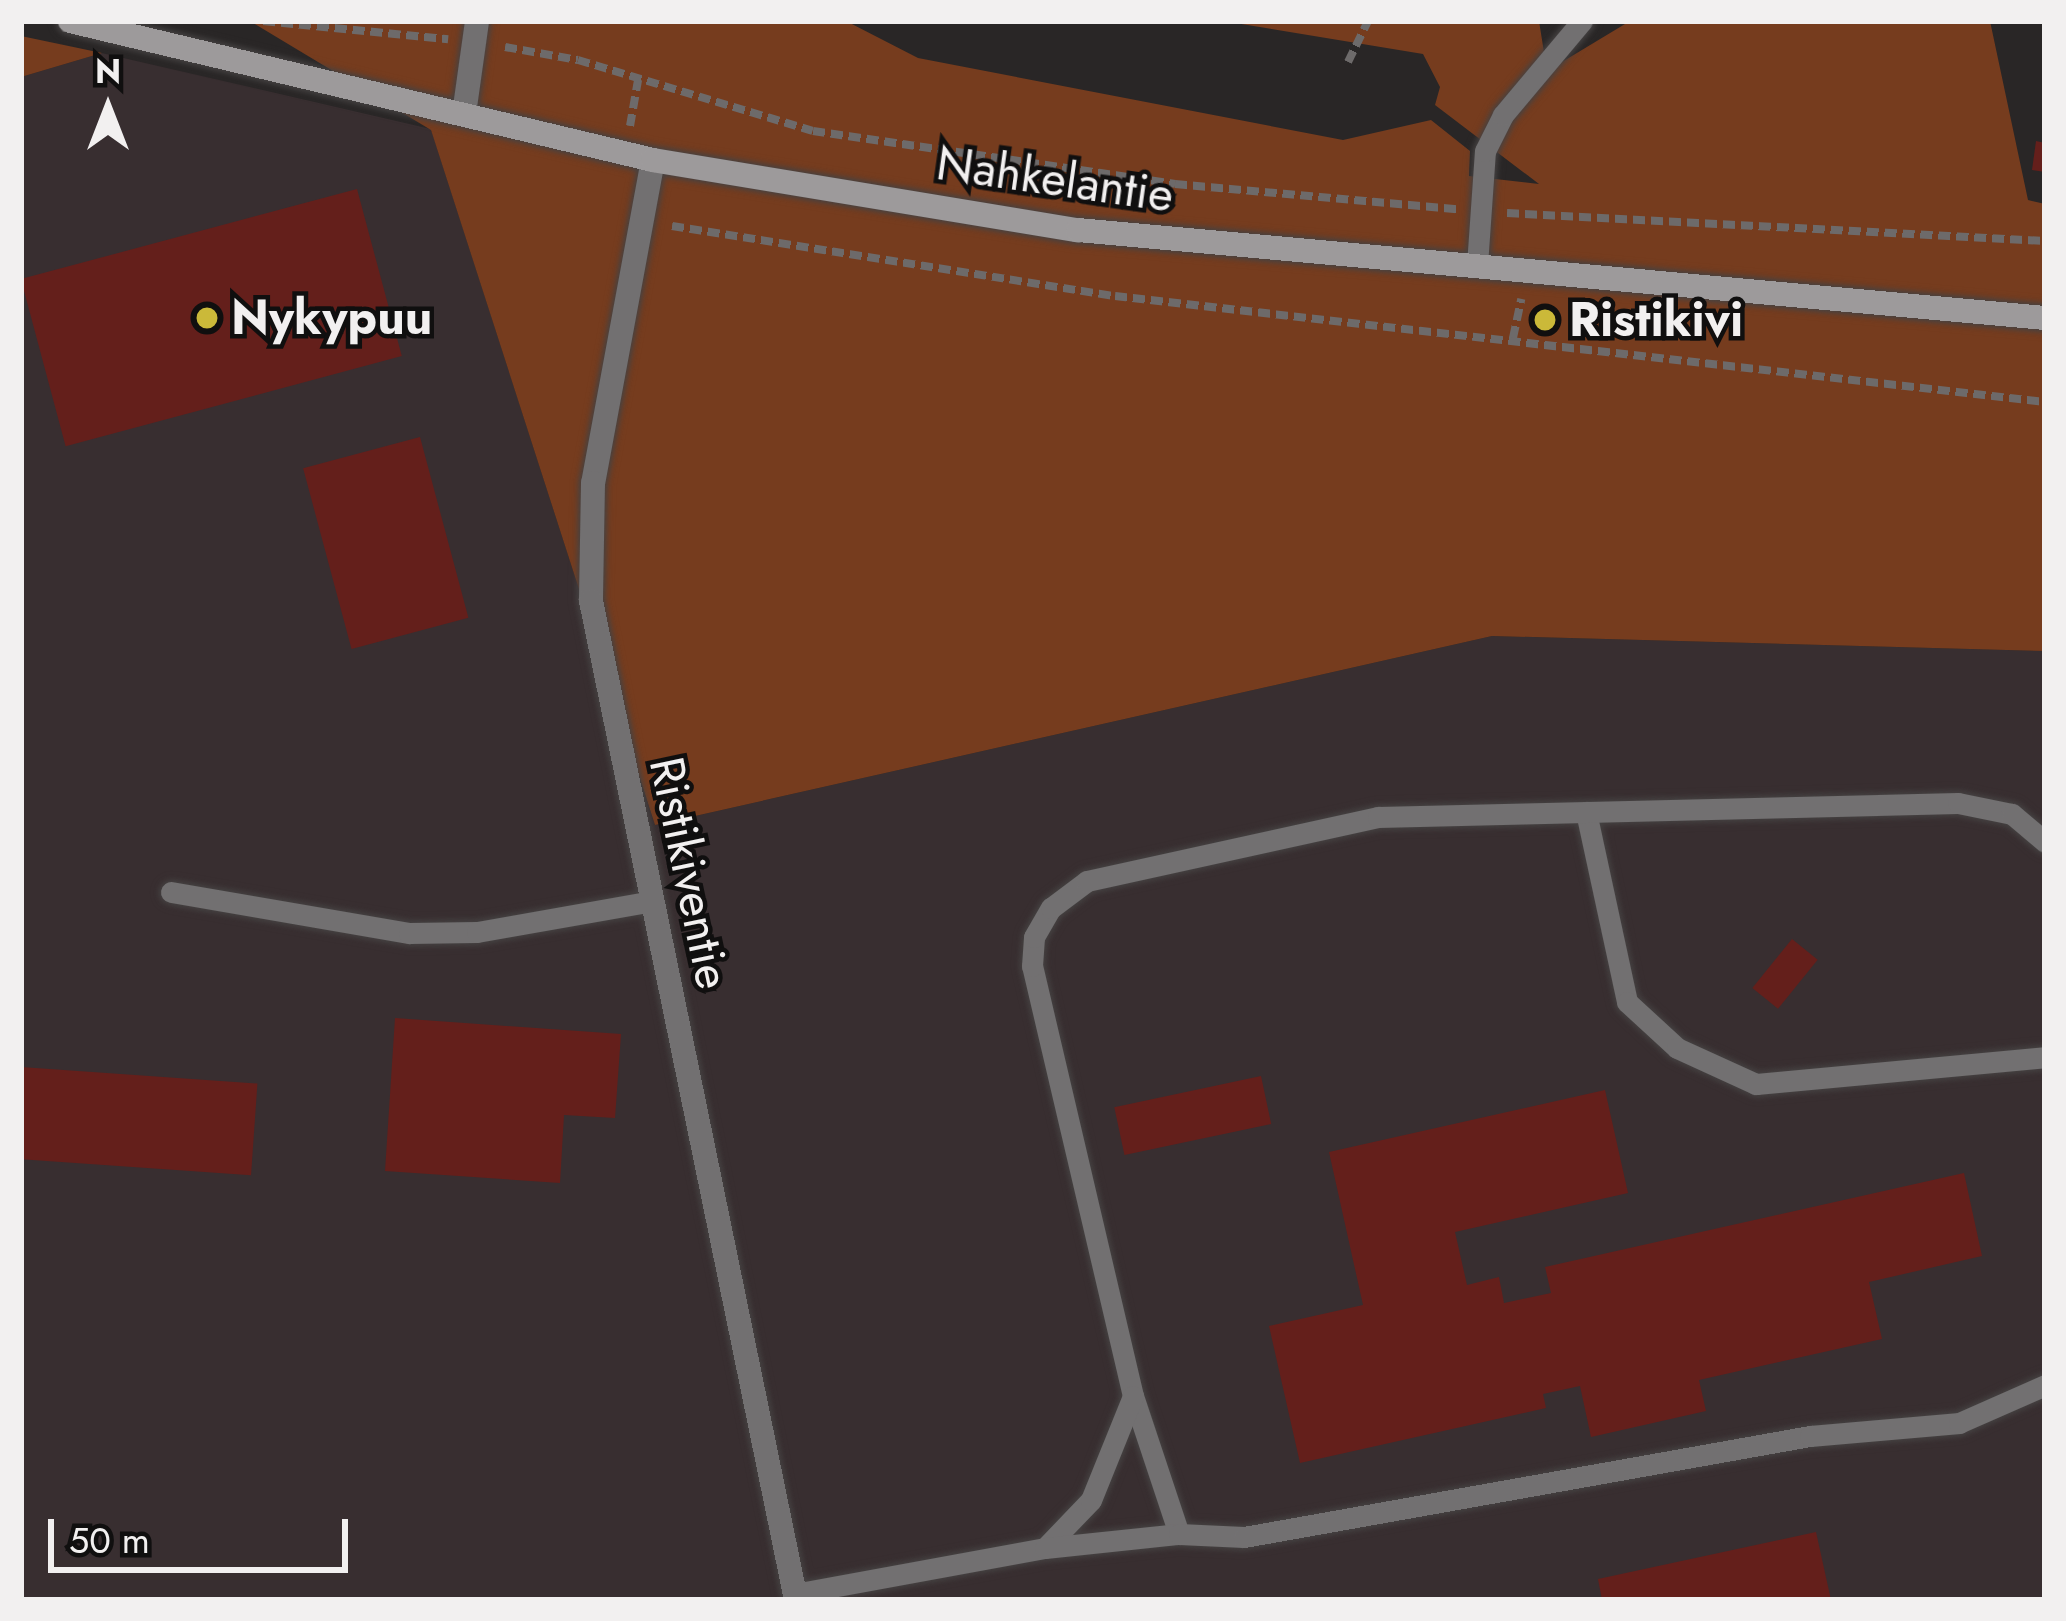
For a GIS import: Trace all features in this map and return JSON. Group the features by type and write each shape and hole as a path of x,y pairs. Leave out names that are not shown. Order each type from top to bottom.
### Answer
{"main road":[{"name":"Nahkelantie","path":"70,21 653,160 1078,230 2045,318"}],"street":[{"path":"464,114 477,31"},
{"name":"Ristikiventie","path":"653,160 592,483 591,602 795,1597"}],"lane":[{"path":"1477,265 1485,151 1503,115 1582,21"},
{"path":"1179,1534 1132,1396 1032,966 1034,937 1051,908 1087,881 1378,817 1958,803 2012,814 2045,842"},
{"path":"1586,812 1627,1002 1677,1048 1756,1084 2045,1057"},
{"path":"171,892 409,933 477,932 652,902"},
{"path":"795,1597 1045,1548 1179,1534 1244,1537 1810,1436 1959,1423 2045,1385"},
{"path":"1045,1548 1091,1500 1132,1396"}],"path":[{"path":"263,21 477,31 813,131 1175,184 1482,211 2045,241"},
{"path":"1348,62 1367,21"},
{"path":"642,221 1115,296 2045,402"}],"shaded area":[{"path":"250,21 846,21 918,58 1343,140 1431,120 1470,151 1469,176 1539,184 1435,105 1440,87 1423,54 1223,21 1539,21 1547,71 1630,21 1990,21 2028,200 2045,204 2045,651 1492,636 655,825 431,130"},
{"path":"21,36 102,53 21,77"},
{"path":"102,53 431,129 655,825 1492,636 2045,651 2045,1600 21,1600 21,77"}],"building":[{"path":"2036,141 2045,143 2045,172 2032,170"},
{"name":"Nykypuu","path":"357,189 402,356 66,446 21,279"},
{"path":"420,437 468,618 352,649 303,468"},
{"path":"1792,939 1818,960 1778,1009 1752,988"},
{"path":"395,1018 621,1034 615,1118 564,1115 560,1183 385,1171"},
{"path":"21,1067 257,1084 251,1175 21,1159"},
{"path":"1261,1076 1271,1124 1124,1155 1114,1107"},
{"path":"1605,1090 1628,1193 1455,1232 1467,1285 1499,1277 1504,1303 1551,1293 1545,1267 1964,1173 1982,1256 1869,1282 1882,1339 1699,1380 1706,1411 1591,1437 1580,1386 1543,1394 1546,1408 1300,1463 1269,1326 1363,1305 1329,1152"},
{"path":"1816,1532 1831,1600 1602,1600 1598,1579"}],"place":[{"name":"Nykypuu","path":"207,318"},
{"name":"Ristikivi","path":"1545,320"}]}
